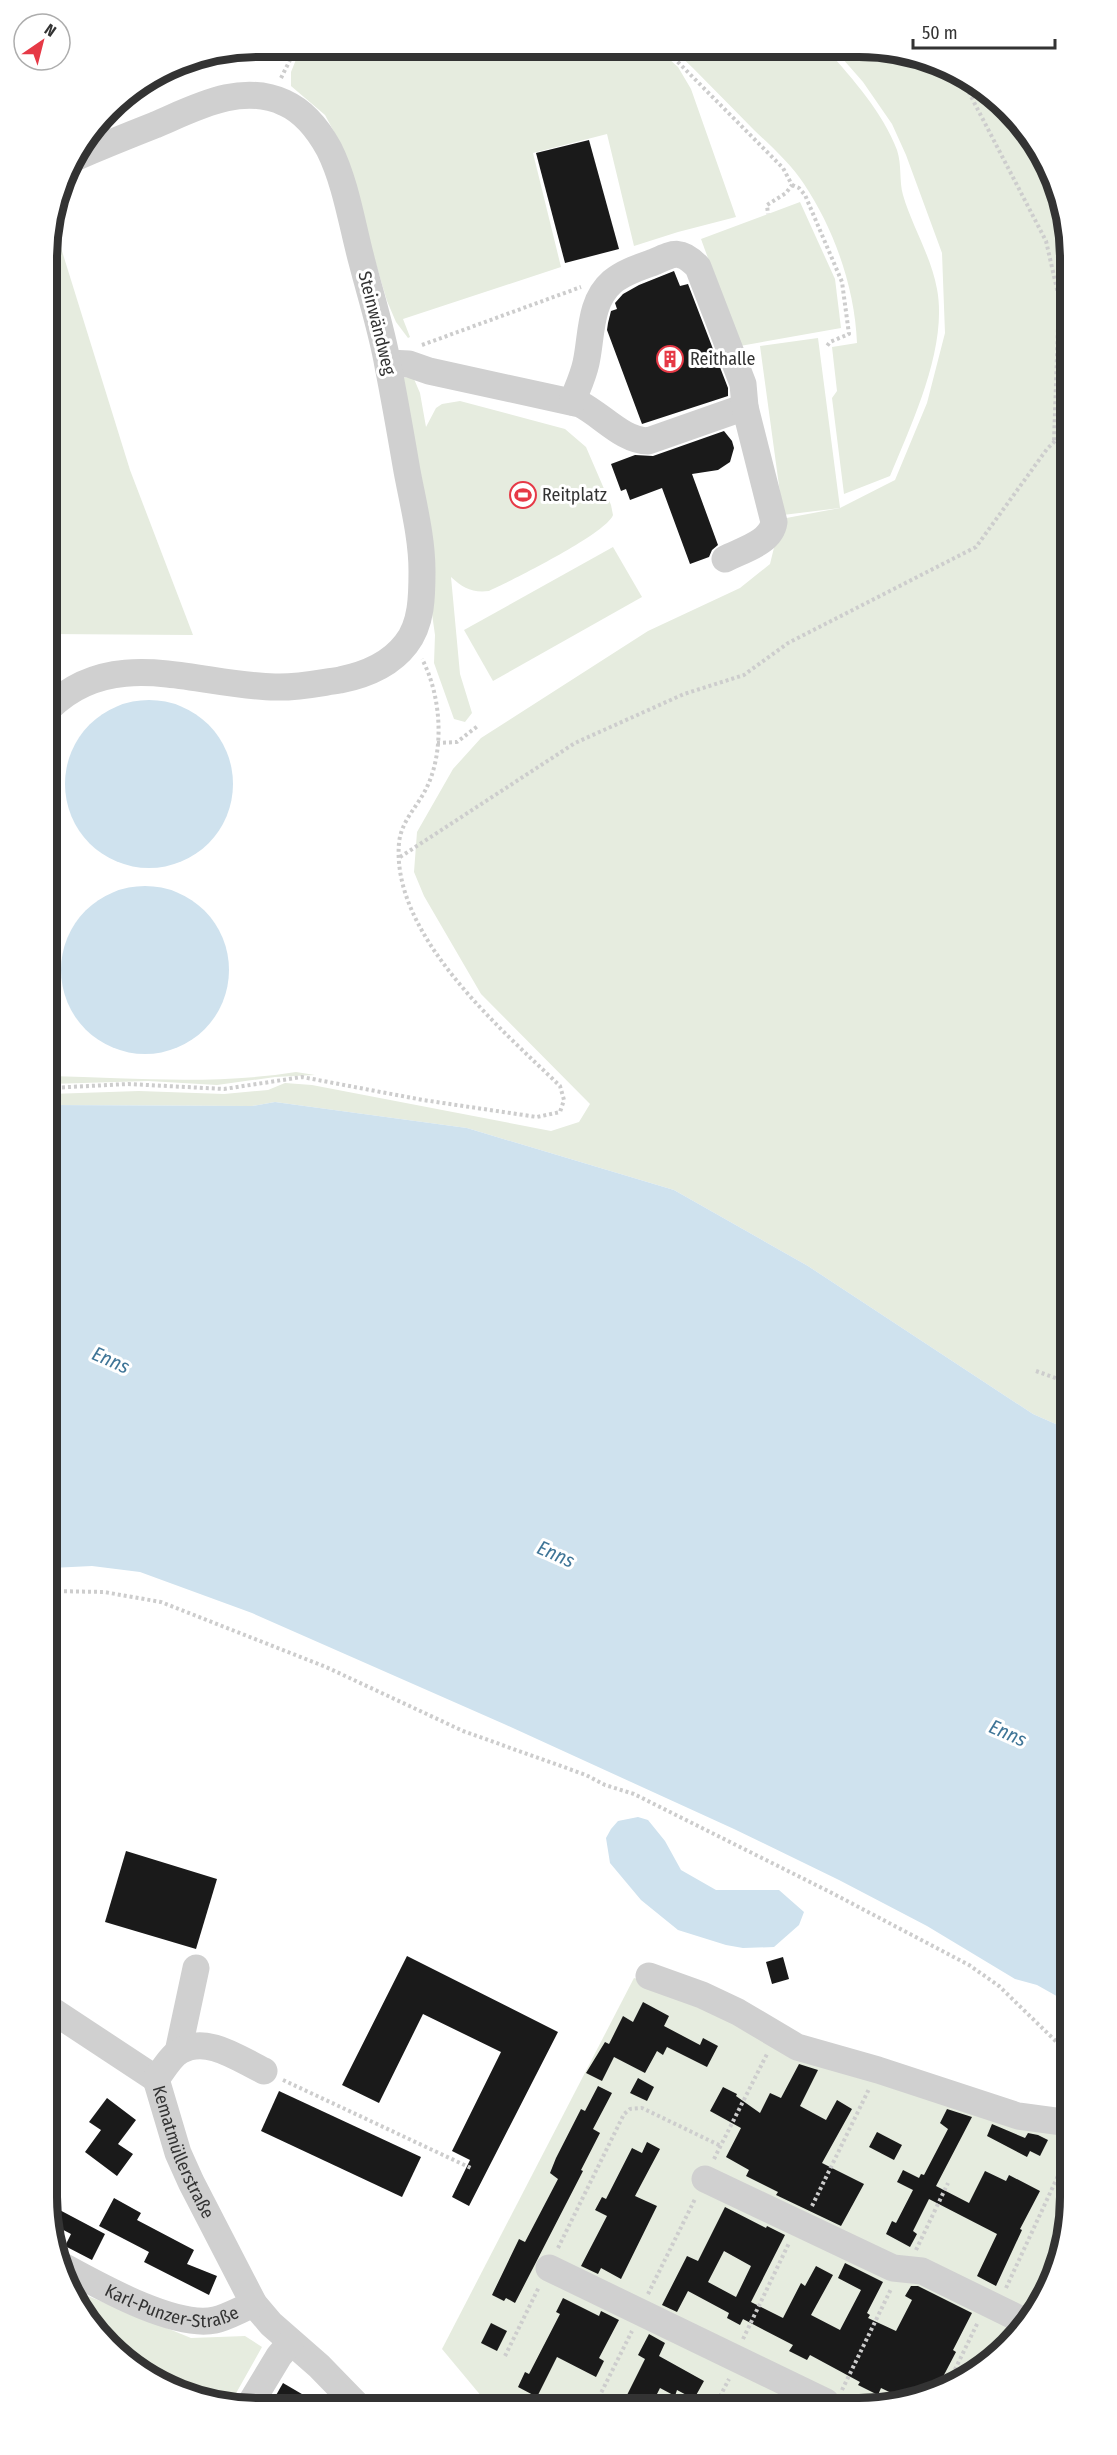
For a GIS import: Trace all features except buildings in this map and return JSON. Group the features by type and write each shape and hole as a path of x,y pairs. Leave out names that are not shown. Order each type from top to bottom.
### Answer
{"street":[{"name":"Steinwändweg","path":"57,700 76,687 128,672 156,672 275,687 355,677 376,669 397,655 408,643 416,629 420,609 422,568 392,362 343,188 331,153 318,130 291,106 256,94 223,98 86,153"},
{"path":"572,402 586,363 595,310 612,282 629,272 671,255 685,255 698,267 743,384 745,407 774,522 766,539 725,559"},
{"path":"392,362 580,404 597,413 636,441 648,441 745,407"},
{"path":"178,2052 196,1968"},
{"path":"649,1976 702,1995 738,2012 797,2047 878,2070 1018,2116 1060,2122"},
{"path":"57,2014 156,2079"},
{"path":"178,2052 193,2045 211,2046 264,2071"},
{"name":"Kematmüllerstraße","path":"178,2052 156,2079 178,2153 254,2304 349,2398"},
{"path":"705,2178 894,2268 922,2271 1020,2319"},
{"path":"549,2268 735,2356 834,2396"},
{"name":"Karl-Punzer-Straße","path":"71,2270 100,2286 184,2320 216,2320 254,2304"},
{"path":"254,2398 273,2365 291,2342"}],"path":[{"path":"272,98 292,57"},
{"path":"673,57 783,168 792,185 800,188 805,195 842,282 849,334 830,342 827,346"},
{"path":"967,89 1046,241 1059,298 1054,442"},
{"path":"768,214 767,205 786,193 792,185"},
{"path":"392,362 425,344 569,290 591,286 604,293"},
{"path":"399,857 576,743 684,693 744,675 788,643 976,547 1060,436"},
{"path":"57,1088 128,1084 224,1089 302,1077 423,1100 537,1117 560,1112 563,1108 564,1093 560,1086 475,1003 433,947 409,904 400,875 399,842 403,827 427,788 434,770 437,709 421,657 408,643"},
{"path":"437,742 457,742 479,725"},
{"path":"1036,1371 1060,1380"},
{"path":"57,1591 104,1592 161,1602 326,1666 463,1731 634,1794 830,1892 969,1965 999,1986 1060,2044"},
{"path":"598,2398 641,2311 646,2296 778,2036"},
{"path":"735,2356 878,2070"},
{"path":"264,2071 473,2169"},
{"path":"505,2356 624,2114 630,2109 642,2108 721,2146"},
{"path":"954,2374 992,2306 1060,2170"},
{"path":"834,2396 914,2256 948,2183"}],"shaded area":[{"path":"297,57 302,59 304,57 667,57 678,67 691,89 736,217 634,246 607,134 533,153 561,267 403,319 410,337 408,338 396,322 387,301 340,143 325,115 291,86 291,72"},
{"path":"681,57 833,57 867,97 891,136 899,156 903,195 934,277 939,312 933,360 926,384 890,476 844,494 832,398 837,391 832,347 857,343 847,280 825,220 804,184 787,162"},
{"path":"841,57 886,59 924,68 971,91 992,107 1019,135 1033,157 1045,181 1058,231 1060,258 1060,1426 1033,1414 808,1266 674,1190 467,1128 275,1102 252,1106 57,1105 57,1094 139,1091 224,1094 268,1090 285,1083 312,1085 551,1131 579,1122 590,1104 481,994 424,896 414,872 417,832 453,769 481,738 648,631 740,588 770,564 781,519 840,508 895,480 927,403 945,333 942,253 906,155 892,124 863,82"},
{"path":"800,202 835,279 841,328 740,346 701,239"},
{"path":"58,238 130,470 193,635 57,634"},
{"path":"818,338 840,508 783,515 760,346"},
{"name":"Reitplatz","path":"399,378 414,379 420,393 426,427 436,408 442,404 460,401 565,429 586,447 611,505 613,515 607,523 577,544 489,591 468,589 451,577 460,674 472,713 465,722 454,719 434,663 435,635"},
{"name":"Reitplatz","path":"613,547 642,597 493,681 464,630"},
{"path":"296,1072 315,1075 275,1077 217,1085 148,1081 57,1084 57,1076 204,1080"},
{"path":"634,1978 1060,2127 1060,2211 1056,2237 1045,2274 1033,2298 1019,2320 982,2357 948,2377 924,2387 886,2396 859,2398 483,2398 442,2349"},
{"path":"81,2292 191,2338 245,2336 262,2347 234,2396 193,2387 146,2364 125,2348 98,2320"}],"water":[{"path":"149,700 181,706 196,714 208,725 219,737 227,752 233,784 227,816 219,831 208,843 196,854 181,862 149,868 117,862 102,854 90,843 79,831 71,816 65,784 71,752 79,737 90,725 102,714 117,706"},
{"path":"145,886 177,892 192,900 204,911 215,923 223,938 229,970 223,1002 215,1017 204,1029 192,1040 177,1048 145,1054 113,1048 98,1040 86,1029 75,1017 67,1002 61,970 67,938 75,923 86,911 98,900 113,892"},
{"name":"Enns","path":"275,1102 467,1128 674,1190 808,1266 1033,1414 1060,1426 1060,1998 1037,1985 1015,1979 927,1926 734,1829 252,1613 140,1572 92,1566 57,1568 57,1105 252,1106"},
{"path":"638,1817 648,1820 665,1841 681,1870 716,1890 779,1890 804,1912 799,1925 774,1947 743,1948 726,1945 678,1930 641,1900 610,1863 606,1838 611,1829 618,1821"}],"place":[{"name":"Reithalle","path":"670,359"},
{"name":"Reitplatz","path":"523,495"}]}
